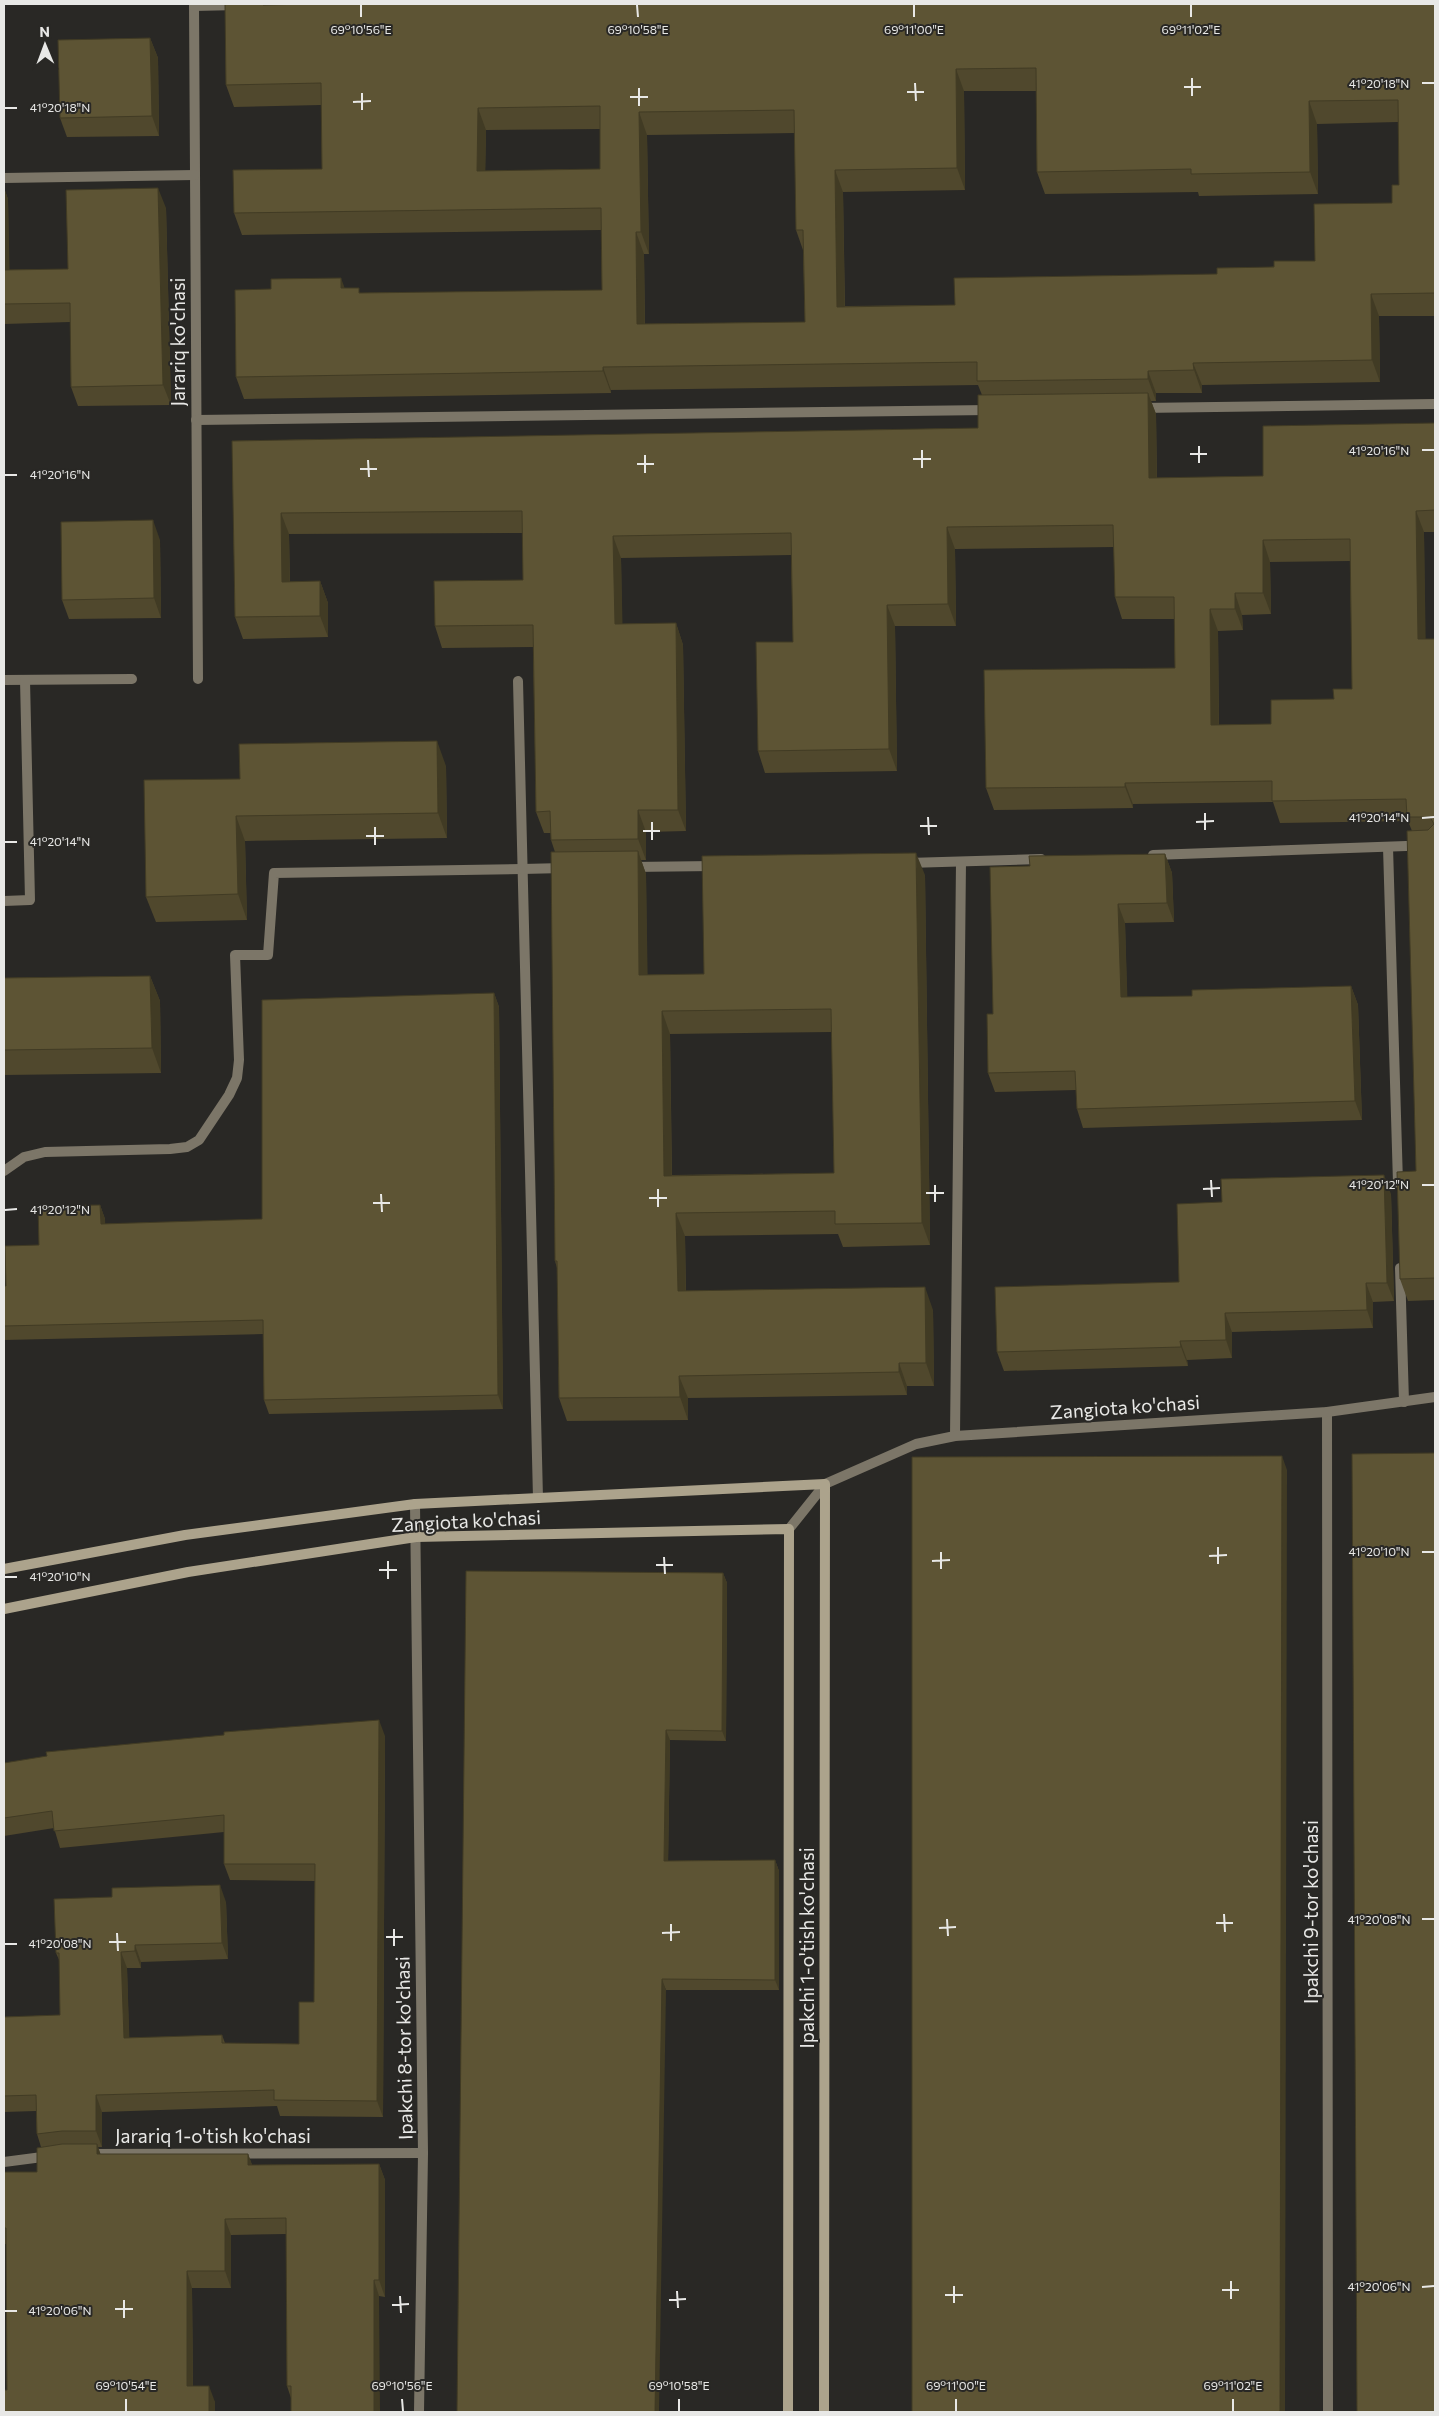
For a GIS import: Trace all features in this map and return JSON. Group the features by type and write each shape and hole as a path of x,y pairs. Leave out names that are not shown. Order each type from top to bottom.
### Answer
{"main road":[{"name":"Zangiota ko'chasi","path":"4,1569 185,1535 416,1504 825,1484"},
{"name":"Ipakchi 1-o'tish ko'chasi","path":"824,2412 825,1484"},
{"name":"Zangiota ko'chasi","path":"4,1609 188,1572 416,1537 789,1530"},
{"name":"Ipakchi 1-o'tish ko'chasi","path":"788,2412 789,1530"}],"street":[{"path":"194,5 250,5"},
{"name":"Jarariq ko'chasi","path":"194,5 198,679"},
{"path":"4,178 195,175"},
{"path":"1126,408 1435,404"},
{"path":"196,420 1006,410"},
{"path":"4,680 132,679"},
{"path":"4,900 30,900 25,680"},
{"path":"518,681 538,1498"},
{"path":"1140,856 1435,845"},
{"path":"1388,847 1398,1194"},
{"path":"901,863 1051,859"},
{"path":"955,1436 961,862"},
{"path":"622,868 722,866"},
{"path":"4,1171 24,1157 45,1152 170,1149 186,1147 199,1140 230,1095 237,1078 239,1060 234,956 268,955 274,874 572,868"},
{"path":"1400,1253 1404,1402"},
{"name":"Zangiota ko'chasi","path":"789,1530 825,1484 916,1444 955,1436 1327,1412 1435,1397"},
{"name":"Ipakchi 9-tor ko'chasi","path":"1327,1412 1328,2412"},
{"name":"Ipakchi 8-tor ko'chasi","path":"416,1504 423,2153 420,2412"},
{"name":"Jarariq 1-o'tish ko'chasi","path":"78,2154 423,2153"},
{"path":"4,2162 59,2155"}],"building":[{"path":"225,4 1435,4 1435,293 1371,294 1372,360 1193,363 1194,370 1148,371 1148,379 977,381 977,362 603,367 603,371 236,377 235,290 271,289 271,279 341,278 341,288 359,288 359,293 602,290 601,208 234,213 233,170 322,169 321,83 226,85","holes":["1036,68 1037,172 1191,169 1191,174 1310,172 1309,101 1398,100 1399,185 1392,185 1392,203 1314,204 1315,261 1274,261 1274,267 1217,268 1217,274 954,278 955,305 837,307 835,170 957,168 956,69","600,106 600,169 477,171 478,108","794,110 796,230 803,230 805,322 637,324 636,232 641,232 639,112"]},
{"path":"150,38 152,116 60,118 58,40"},
{"path":"158,188 163,385 71,387 70,303 4,304 4,270 68,269 66,190"},
{"path":"1148,393 1149,478 1263,476 1263,426 1435,423 1435,510 1416,511 1418,639 1435,639 1435,1278 1400,1279 1397,1172 1416,1171 1407,831 1428,830 1434,824 1430,817 1407,817 1406,799 1272,801 1272,781 1125,783 1125,787 986,788 984,670 1175,668 1174,597 1115,597 1113,525 947,527 948,604 887,605 889,749 758,751 756,642 793,642 791,533 613,536 615,624 676,623 678,810 638,810 638,839 551,840 550,811 536,812 533,625 435,626 434,581 523,580 522,511 281,513 282,582 320,581 320,616 235,617 232,441 978,428 978,395","holes":["1350,539 1352,689 1333,689 1334,699 1271,700 1271,724 1211,725 1210,609 1235,609 1235,593 1263,593 1263,540"]},
{"path":"153,520 154,598 62,600 61,522"},
{"path":"437,741 438,813 236,816 238,894 146,897 144,780 240,779 239,744"},
{"path":"638,851 639,975 704,974 702,856 916,853 922,1223 835,1224 835,1211 676,1213 678,1291 925,1287 926,1363 899,1363 899,1372 679,1376 680,1397 559,1398 557,1261 555,1261 551,852","holes":["831,1009 834,1173 664,1176 662,1011"]},
{"path":"1165,854 1167,903 1118,904 1121,997 1192,996 1192,990 1351,986 1355,1101 1077,1109 1075,1071 988,1073 987,1014 993,1014 990,867 1030,866 1029,856"},
{"path":"150,976 152,1048 4,1050 4,978"},
{"path":"494,993 498,1395 264,1400 263,1320 4,1326 5,1246 39,1245 38,1206 100,1205 101,1224 262,1219 262,1000"},
{"path":"1384,1175 1387,1283 1366,1283 1367,1310 1225,1313 1226,1340 1180,1341 1181,1347 997,1352 995,1287 1179,1282 1177,1204 1222,1202 1221,1179"},
{"path":"1435,1453 1435,2412 1357,2412 1352,1454"},
{"path":"1282,1456 1280,2412 912,2412 912,1457"},
{"path":"466,1571 723,1573 722,1731 666,1730 664,1861 775,1860 775,1980 662,1979 655,2412 457,2412"},
{"path":"379,1720 377,2101 274,2100 274,2090 96,2095 96,2131 62,2131 37,2134 36,2095 4,2096 4,2017 60,2015 59,1953 56,1953 54,1899 112,1897 112,1888 220,1885 222,1943 135,1945 135,1951 121,1952 124,2038 222,2035 222,2043 299,2044 299,2002 314,2002 315,1864 224,1864 224,1815 54,1831 52,1811 4,1818 4,1763 47,1756 46,1752 224,1735 224,1732"},
{"path":"62,2144 97,2144 97,2154 248,2154 248,2165 379,2164 379,2280 374,2280 374,2412 291,2412 291,2386 287,2386 286,2218 225,2219 225,2271 187,2271 187,2386 209,2386 209,2412 4,2412 4,2390 7,2390 4,2172 37,2172 37,2148"}]}
